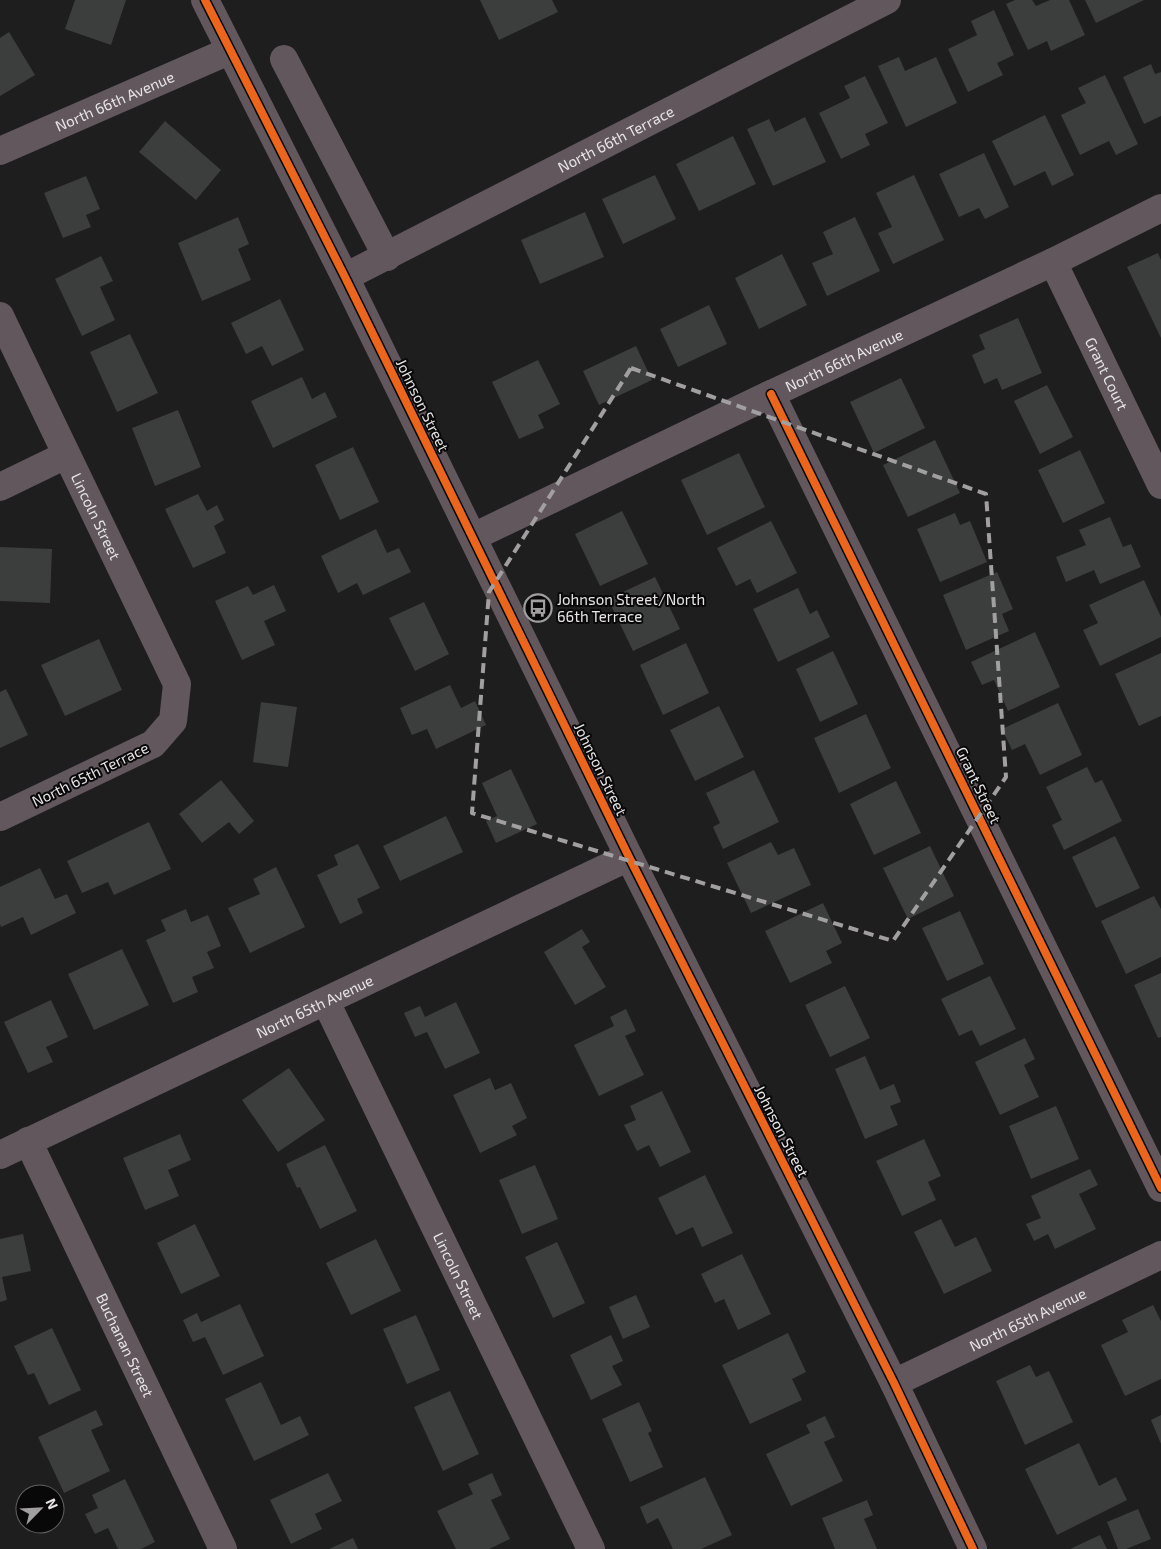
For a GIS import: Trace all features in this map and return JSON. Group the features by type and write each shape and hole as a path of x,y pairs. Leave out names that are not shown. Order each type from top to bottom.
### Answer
{"street":[{"name":"Johnson Street","path":"205,0 345,277 629,857 894,1383 973,1549"},
{"name":"North 66th Terrace","path":"345,277 887,0"},
{"name":"North 66th Avenue","path":"0,151 230,51"},
{"path":"284,59 387,257"},
{"name":"North 66th Avenue","path":"473,537 771,394 1053,262 1161,208"},
{"name":"Grant Court","path":"1053,262 1161,484"},
{"name":"Lincoln Street","path":"0,316 177,684 173,721"},
{"name":"Grant Street","path":"771,394 1161,1188"},
{"path":"0,487 66,455"},
{"name":"North 65th Terrace","path":"0,818 153,744 173,721"},
{"name":"North 65th Avenue","path":"0,1155 629,857"},
{"name":"Lincoln Street","path":"326,1002 591,1549"},
{"name":"Buchanan Street","path":"28,1141 223,1549"},
{"name":"North 65th Avenue","path":"894,1383 1161,1255"}],"highlighted area":[{"path":"631,368 986,494 1006,777 893,941 472,813 489,592"}],"building":[{"path":"75,0 126,0 111,45 65,29"},
{"path":"480,0 552,0 558,12 499,40"},
{"path":"1015,0 1032,0 1036,6 1050,0 1069,0 1085,35 1051,51 1047,41 1028,50 1006,4"},
{"path":"1085,0 1144,0 1096,23"},
{"path":"994,10 1014,55 997,63 1003,75 968,92 948,49 977,35 971,21"},
{"path":"9,32 35,75 0,96 0,38"},
{"path":"899,57 905,71 936,57 957,103 906,127 878,66"},
{"path":"1151,64 1155,74 1161,72 1161,116 1144,124 1123,77"},
{"path":"1105,75 1138,144 1116,155 1109,141 1080,155 1061,115 1086,103 1078,88"},
{"path":"865,76 888,123 865,134 870,145 841,159 819,113 850,98 844,86"},
{"path":"1045,115 1074,175 1052,186 1045,171 1014,186 992,141"},
{"path":"805,117 826,162 773,186 747,129 769,119 775,132"},
{"path":"165,121 221,170 196,200 139,152"},
{"path":"733,136 756,184 699,211 676,164"},
{"path":"984,153 1009,207 985,219 979,208 959,217 939,174"},
{"path":"655,175 676,219 623,244 602,199"},
{"path":"914,175 944,240 893,264 878,233 892,227 876,193"},
{"path":"86,176 100,209 86,215 91,227 63,238 44,193"},
{"path":"585,212 604,257 540,284 521,240"},
{"path":"238,217 249,244 238,249 251,280 202,301 178,243"},
{"path":"855,217 880,271 827,296 812,263 833,254 823,232"},
{"path":"1158,253 1161,260 1161,338 1127,267"},
{"path":"782,254 807,305 759,329 735,278"},
{"path":"101,256 113,281 100,287 115,320 82,336 55,279"},
{"path":"280,299 304,350 272,366 262,346 246,354 231,323"},
{"path":"709,305 727,344 678,367 660,329"},
{"path":"1018,318 1042,373 1002,390 997,378 984,384 972,355 985,349 979,335"},
{"path":"130,334 158,393 117,412 90,352"},
{"path":"636,346 652,380 599,405 583,371"},
{"path":"538,360 560,404 538,415 544,428 519,439 492,382"},
{"path":"302,377 312,399 325,392 337,417 273,448 251,401"},
{"path":"901,378 925,428 874,453 850,402"},
{"path":"1047,385 1073,437 1040,454 1014,401"},
{"path":"178,410 201,467 155,486 132,428"},
{"path":"935,440 960,493 908,517 883,465"},
{"path":"353,447 379,502 340,520 315,465"},
{"path":"1080,450 1105,503 1063,523 1038,470"},
{"path":"739,453 765,507 707,535 681,480"},
{"path":"198,494 207,511 217,505 224,520 214,526 226,553 193,568 165,509"},
{"path":"622,511 648,564 600,586 575,534"},
{"path":"955,513 960,525 970,521 987,562 940,582 917,529"},
{"path":"1110,517 1123,547 1131,544 1141,567 1100,584 1094,570 1066,582 1056,557 1086,545 1079,530"},
{"path":"771,521 797,573 757,593 750,579 736,586 717,548"},
{"path":"376,529 387,553 399,548 411,572 363,595 357,583 338,593 321,556"},
{"path":"0,547 52,549 50,603 0,601"},
{"path":"997,572 1013,609 1002,614 1009,631 966,650 943,595"},
{"path":"655,577 680,629 633,651 608,599"},
{"path":"1144,580 1161,617 1161,637 1100,666 1083,630 1098,623 1089,605"},
{"path":"274,585 286,611 264,621 275,645 242,660 215,601 248,586 253,595"},
{"path":"798,588 810,614 817,610 830,637 778,662 753,609"},
{"path":"424,602 449,654 415,671 389,618"},
{"path":"1035,632 1060,687 1008,711 994,680 982,685 971,662"},
{"path":"99,639 122,690 65,716 41,665"},
{"path":"686,643 709,693 663,715 640,665"},
{"path":"833,651 858,704 820,722 796,669"},
{"path":"1161,653 1161,716 1139,726 1115,674"},
{"path":"450,685 461,708 475,701 486,725 436,749 427,729 412,735 400,708"},
{"path":"6,689 28,735 0,748 0,692"},
{"path":"261,702 297,707 288,767 253,762"},
{"path":"1058,703 1082,755 1040,775 1025,744 1012,750 1002,729"},
{"path":"719,706 744,757 695,781 670,730"},
{"path":"866,714 891,768 839,793 814,738"},
{"path":"1087,767 1095,783 1102,780 1122,821 1064,850 1052,825 1062,820 1046,787"},
{"path":"511,769 537,824 496,843 486,821 497,816 482,783"},
{"path":"754,770 779,822 723,849 713,827 720,823 706,793"},
{"path":"221,780 254,821 239,834 229,822 202,843 179,814"},
{"path":"896,781 921,833 874,855 850,804"},
{"path":"446,816 463,852 400,881 383,846"},
{"path":"149,822 171,869 114,895 108,882 82,893 67,861"},
{"path":"1115,836 1140,888 1096,908 1072,857"},
{"path":"771,842 778,855 794,848 811,885 751,913 727,863"},
{"path":"358,844 380,888 357,899 363,913 340,924 317,875 338,865 334,855"},
{"path":"930,846 954,896 908,919 883,868"},
{"path":"276,867 305,927 250,953 228,908 260,894 253,879"},
{"path":"40,868 55,899 67,894 76,913 31,935 23,917 1,927 0,887"},
{"path":"1154,896 1161,909 1161,957 1126,974 1101,921"},
{"path":"823,903 842,943 826,951 832,963 790,983 765,931"},
{"path":"186,909 191,922 208,915 221,946 207,952 214,968 192,977 198,992 173,1003 146,940 166,931 161,920"},
{"path":"960,911 984,964 947,981 922,928"},
{"path":"582,929 590,942 582,947 606,987 575,1005 544,952"},
{"path":"122,949 149,1005 94,1030 68,974"},
{"path":"1161,973 1161,1037 1158,1038 1134,985"},
{"path":"990,976 1016,1029 980,1046 972,1030 959,1036 941,999"},
{"path":"845,986 870,1038 830,1057 805,1005"},
{"path":"51,1000 68,1037 46,1047 53,1062 28,1073 4,1022"},
{"path":"456,1002 480,1053 445,1069 427,1032 415,1037 404,1013 420,1006 425,1017"},
{"path":"626,1009 636,1031 625,1036 644,1075 599,1096 574,1045 614,1026 610,1017"},
{"path":"1025,1038 1035,1059 1024,1065 1039,1097 1000,1115 975,1062"},
{"path":"865,1056 880,1090 894,1084 901,1102 890,1106 898,1125 865,1139 835,1069"},
{"path":"289,1068 325,1120 278,1152 242,1100"},
{"path":"490,1078 495,1090 511,1083 527,1118 512,1126 517,1135 480,1153 453,1095"},
{"path":"662,1091 691,1152 660,1167 649,1145 637,1151 624,1125 636,1120 630,1106"},
{"path":"1056,1106 1079,1159 1031,1179 1009,1126"},
{"path":"180,1134 191,1160 168,1170 179,1196 145,1210 123,1158"},
{"path":"924,1139 941,1176 928,1182 936,1200 902,1216 876,1161"},
{"path":"325,1145 357,1211 320,1229 300,1187 297,1188 286,1164"},
{"path":"535,1165 558,1219 522,1234 499,1180"},
{"path":"1090,1169 1098,1185 1079,1194 1096,1229 1055,1249 1048,1234 1034,1241 1026,1224 1041,1218 1031,1196"},
{"path":"705,1175 733,1233 702,1247 693,1227 676,1235 658,1198"},
{"path":"941,1219 955,1247 976,1237 992,1271 944,1294 914,1232"},
{"path":"195,1224 220,1276 181,1294 157,1243"},
{"path":"23,1234 31,1271 2,1277 7,1300 0,1302 0,1239"},
{"path":"376,1239 401,1291 351,1315 326,1263"},
{"path":"557,1242 585,1303 553,1318 525,1257"},
{"path":"742,1254 771,1314 738,1330 724,1299 715,1303 701,1274"},
{"path":"636,1295 650,1327 623,1339 609,1307"},
{"path":"240,1304 264,1356 223,1375 205,1337 193,1342 183,1320 197,1313 201,1322"},
{"path":"1153,1305 1161,1321 1161,1379 1125,1396 1101,1345 1128,1332 1122,1320"},
{"path":"416,1315 440,1370 407,1384 383,1329"},
{"path":"52,1328 81,1390 49,1405 34,1373 28,1375 14,1346"},
{"path":"788,1333 806,1372 792,1379 802,1400 750,1424 722,1365"},
{"path":"611,1335 623,1361 612,1366 622,1385 591,1400 570,1355"},
{"path":"1030,1365 1036,1377 1049,1371 1073,1422 1025,1445 996,1381"},
{"path":"261,1382 281,1425 300,1416 309,1435 254,1461 225,1399"},
{"path":"450,1391 479,1454 443,1471 414,1407"},
{"path":"639,1402 652,1431 648,1433 663,1467 630,1482 602,1419"},
{"path":"96,1410 103,1425 91,1430 110,1471 65,1493 65,1484 60,1484 38,1437"},
{"path":"1161,1415 1161,1444 1151,1420"},
{"path":"825,1416 835,1437 824,1442 843,1481 791,1506 766,1454 810,1433 806,1425"},
{"path":"1079,1443 1099,1486 1116,1477 1127,1500 1057,1535 1025,1469"},
{"path":"328,1473 342,1501 315,1514 322,1529 291,1544 270,1500"},
{"path":"492,1473 502,1495 491,1500 510,1539 489,1549 456,1549 437,1511 473,1494 468,1484"},
{"path":"705,1477 732,1535 701,1549 673,1549 658,1518 647,1524 640,1507"},
{"path":"125,1479 155,1542 141,1549 118,1549 108,1528 95,1534 85,1514 98,1508 92,1495"},
{"path":"867,1500 873,1515 864,1519 877,1549 835,1549 822,1518"},
{"path":"1138,1509 1151,1539 1126,1549 1118,1549 1107,1522"},
{"path":"1100,1535 1107,1549 1070,1549"},
{"path":"353,1538 358,1549 329,1549"}],"cycle path":[{"path":"205,0 345,277 629,857 894,1383 973,1549"},
{"path":"771,394 1161,1188"}],"place":[{"name":"Johnson Street/North 66th Terrace","path":"538,608"}]}
